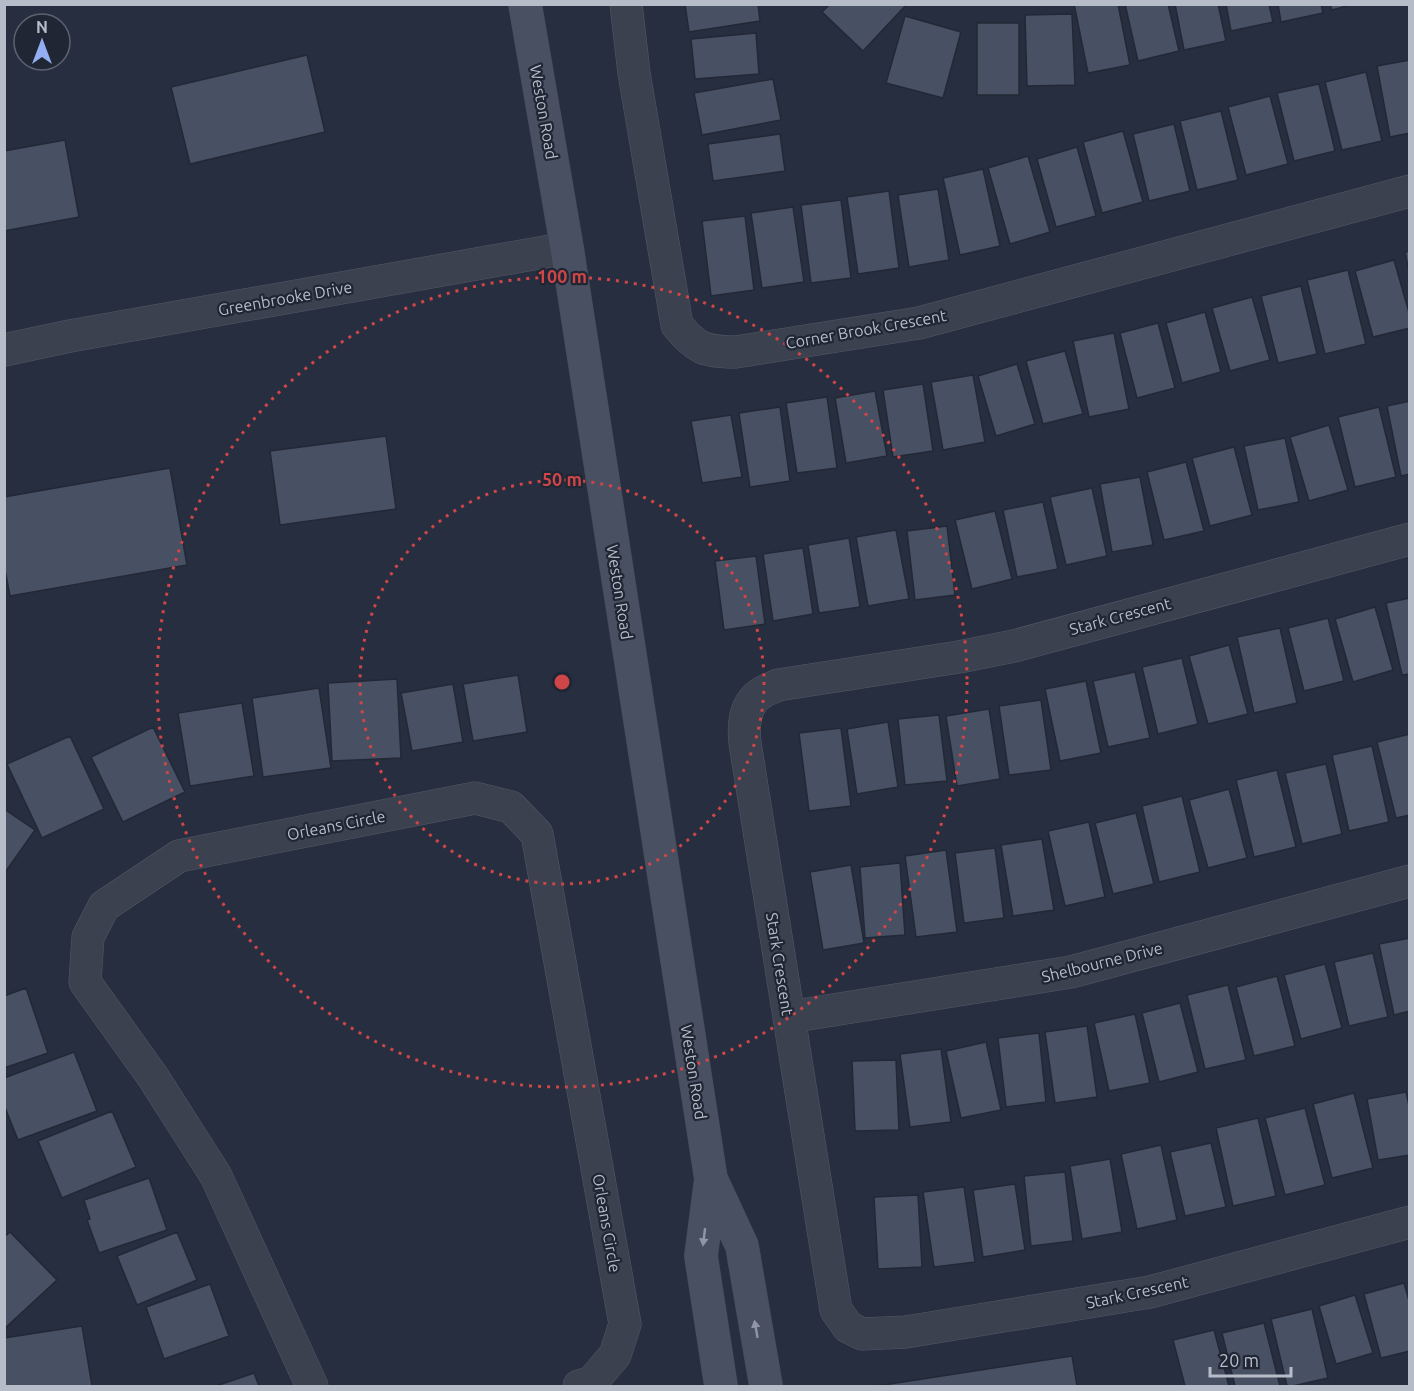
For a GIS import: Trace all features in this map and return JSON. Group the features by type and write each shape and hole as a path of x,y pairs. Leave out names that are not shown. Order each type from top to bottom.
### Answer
{"main road":[{"name":"Weston Road","path":"525,4 567,248 711,1179 742,1246 766,1386"},
{"name":"Weston Road","path":"711,1179 701,1256 721,1386"}],"street":[{"name":"Corner Brook Crescent","path":"626,4 634,73 677,325 688,339 702,348 718,352 736,352 919,323 1410,191"},
{"name":"Greenbrooke Drive","path":"4,350 70,336 567,248"},
{"name":"Stark Crescent","path":"1410,539 1014,646 959,657 778,685 759,694 748,707 744,726 836,1311 848,1327 862,1334 906,1332 1150,1292 1410,1222"},
{"name":"Orleans Circle","path":"312,1386 216,1176 153,1077 84,982 88,937 104,906 179,856 475,798 511,807 537,834 625,1324 615,1355 592,1382 579,1386"},
{"name":"Shelbourne Drive","path":"789,1017 1071,972 1410,881"}],"building":[{"path":"685,4 758,4 760,21 689,32"},
{"path":"830,4 907,4 863,51 822,12"},
{"path":"1074,4 1118,4 1130,65 1088,73"},
{"path":"1125,4 1168,4 1179,51 1138,61"},
{"path":"1175,4 1218,4 1226,41 1184,50"},
{"path":"1226,4 1269,4 1273,22 1231,31"},
{"path":"1278,4 1321,4 1323,13 1281,22"},
{"path":"1330,4 1354,4 1332,10"},
{"path":"1072,14 1075,85 1027,86 1025,15"},
{"path":"905,16 961,32 943,98 886,83"},
{"path":"977,23 1019,23 1019,95 977,95"},
{"path":"756,33 759,74 695,79 691,39"},
{"path":"307,55 325,132 190,164 171,87"},
{"path":"1410,60 1410,133 1390,137 1377,66"},
{"path":"1366,72 1382,141 1342,150 1325,82"},
{"path":"773,79 781,120 702,135 694,93"},
{"path":"1319,84 1335,151 1294,161 1277,93"},
{"path":"1270,96 1288,164 1246,175 1228,107"},
{"path":"1221,111 1238,180 1197,190 1180,121"},
{"path":"1174,124 1190,191 1149,201 1133,134"},
{"path":"1123,131 1143,202 1102,213 1083,142"},
{"path":"780,134 785,171 713,181 708,144"},
{"path":"65,140 79,217 4,231 4,151"},
{"path":"1077,147 1096,216 1056,227 1037,159"},
{"path":"1028,156 1050,232 1010,244 988,168"},
{"path":"983,169 1000,246 960,255 943,178"},
{"path":"938,189 949,260 909,267 898,195"},
{"path":"889,191 899,268 858,274 847,197"},
{"path":"841,200 851,278 811,283 801,205"},
{"path":"793,207 804,282 762,288 751,213"},
{"path":"745,216 754,290 711,296 702,221"},
{"path":"1410,251 1410,277 1405,252"},
{"path":"1394,260 1410,316 1410,328 1373,337 1355,271"},
{"path":"1348,270 1366,344 1325,354 1307,280"},
{"path":"1301,286 1317,354 1278,363 1261,296"},
{"path":"1252,297 1270,360 1230,371 1212,308"},
{"path":"1205,312 1221,372 1182,383 1166,323"},
{"path":"1158,323 1175,388 1137,398 1120,333"},
{"path":"1114,333 1129,409 1089,417 1073,341"},
{"path":"1065,351 1083,414 1043,424 1026,361"},
{"path":"1017,364 1035,424 996,436 978,376"},
{"path":"973,375 985,442 943,450 931,382"},
{"path":"923,384 933,451 893,457 883,390"},
{"path":"875,391 887,456 846,463 835,398"},
{"path":"827,397 837,468 797,473 786,403"},
{"path":"1410,401 1410,474 1401,476 1387,406"},
{"path":"780,407 790,481 750,487 739,413"},
{"path":"1379,407 1396,477 1355,487 1338,417"},
{"path":"731,415 742,477 702,483 691,421"},
{"path":"1329,425 1348,490 1309,501 1290,437"},
{"path":"386,436 396,509 280,525 270,451"},
{"path":"1285,438 1299,502 1258,510 1244,446"},
{"path":"1234,447 1252,515 1210,526 1192,458"},
{"path":"1186,462 1204,531 1164,540 1147,472"},
{"path":"170,468 187,565 10,596 4,565 4,497"},
{"path":"1140,477 1153,545 1112,552 1100,484"},
{"path":"1092,488 1107,556 1066,565 1050,497"},
{"path":"1043,502 1058,569 1017,577 1003,510"},
{"path":"995,511 1012,579 972,589 955,520"},
{"path":"947,526 955,595 915,600 907,531"},
{"path":"896,530 909,599 868,606 856,537"},
{"path":"849,538 860,607 819,613 808,545"},
{"path":"803,548 813,614 773,621 763,554"},
{"path":"756,556 765,624 724,630 715,561"},
{"path":"1410,598 1410,674 1402,675 1386,603"},
{"path":"1375,607 1393,670 1353,682 1335,619"},
{"path":"1328,618 1344,681 1304,691 1288,628"},
{"path":"1280,628 1297,703 1254,713 1237,637"},
{"path":"1229,645 1248,714 1208,724 1189,656"},
{"path":"1182,658 1198,724 1158,734 1142,667"},
{"path":"1135,672 1150,738 1108,747 1093,681"},
{"path":"518,675 527,732 473,741 463,684"},
{"path":"397,679 401,758 332,761 328,683"},
{"path":"1086,681 1101,753 1060,761 1045,689"},
{"path":"453,684 463,742 412,751 401,693"},
{"path":"319,688 331,768 263,777 252,698"},
{"path":"1041,700 1051,770 1009,775 999,706"},
{"path":"242,703 254,776 190,786 178,713"},
{"path":"989,709 1000,779 957,786 946,716"},
{"path":"939,715 947,781 905,785 898,719"},
{"path":"888,722 898,787 857,794 847,729"},
{"path":"153,727 185,792 123,822 91,757"},
{"path":"841,728 851,806 809,811 799,733"},
{"path":"1410,734 1410,815 1396,818 1377,742"},
{"path":"70,736 104,809 42,838 7,764"},
{"path":"1372,746 1389,822 1349,831 1332,755"},
{"path":"1326,764 1342,834 1302,844 1285,773"},
{"path":"1277,770 1296,847 1254,857 1236,780"},
{"path":"1229,789 1247,858 1208,868 1189,800"},
{"path":"1182,796 1200,872 1159,882 1142,806"},
{"path":"4,809 35,830 4,874"},
{"path":"1136,813 1154,884 1113,894 1095,823"},
{"path":"1089,822 1105,897 1065,906 1048,831"},
{"path":"1042,839 1054,910 1013,916 1001,845"},
{"path":"995,848 1004,918 964,923 955,853"},
{"path":"946,850 957,932 916,937 905,856"},
{"path":"900,863 905,935 865,938 860,867"},
{"path":"851,865 864,943 823,950 810,872"},
{"path":"1410,938 1410,1011 1394,1015 1379,944"},
{"path":"1373,953 1388,1017 1349,1026 1334,962"},
{"path":"1325,964 1342,1028 1301,1039 1284,975"},
{"path":"1277,976 1295,1046 1254,1056 1236,987"},
{"path":"1228,985 1246,1060 1205,1069 1187,995"},
{"path":"26,988 48,1053 4,1068 4,996"},
{"path":"1180,1003 1198,1072 1159,1082 1142,1013"},
{"path":"1135,1014 1150,1083 1109,1091 1094,1023"},
{"path":"1087,1026 1097,1097 1055,1103 1045,1032"},
{"path":"1039,1033 1046,1102 1006,1107 998,1038"},
{"path":"986,1042 1001,1110 961,1118 946,1051"},
{"path":"941,1049 951,1122 910,1127 900,1054"},
{"path":"74,1052 97,1111 18,1140 4,1105 4,1078"},
{"path":"896,1060 899,1130 855,1131 852,1061"},
{"path":"1406,1092 1410,1110 1410,1155 1378,1160 1367,1099"},
{"path":"1354,1093 1373,1168 1332,1178 1313,1104"},
{"path":"1305,1108 1325,1185 1285,1195 1265,1118"},
{"path":"112,1111 136,1167 62,1198 38,1141"},
{"path":"1258,1118 1276,1196 1233,1206 1216,1128"},
{"path":"1211,1143 1226,1207 1185,1216 1170,1152"},
{"path":"1161,1145 1177,1220 1137,1229 1121,1154"},
{"path":"1110,1159 1122,1232 1082,1239 1070,1166"},
{"path":"1065,1172 1073,1241 1031,1246 1024,1176"},
{"path":"149,1178 167,1230 99,1253 87,1220 90,1219 84,1200"},
{"path":"1015,1184 1025,1250 983,1257 973,1190"},
{"path":"964,1187 975,1262 934,1267 923,1192"},
{"path":"918,1195 922,1267 878,1269 874,1197"},
{"path":"10,1232 57,1280 4,1329 4,1237"},
{"path":"177,1232 197,1280 137,1305 117,1256"},
{"path":"1404,1283 1410,1304 1410,1351 1381,1358 1364,1294"},
{"path":"210,1284 229,1336 164,1359 146,1307"},
{"path":"1355,1295 1373,1353 1336,1364 1319,1306"},
{"path":"1312,1309 1328,1378 1287,1386 1271,1319"},
{"path":"1264,1323 1280,1386 1235,1386 1222,1333"},
{"path":"82,1326 92,1386 4,1386 4,1338"},
{"path":"1214,1330 1229,1386 1185,1386 1173,1340"},
{"path":"1072,1356 1077,1386 877,1386"},
{"path":"254,1373 259,1386 216,1386"}]}
